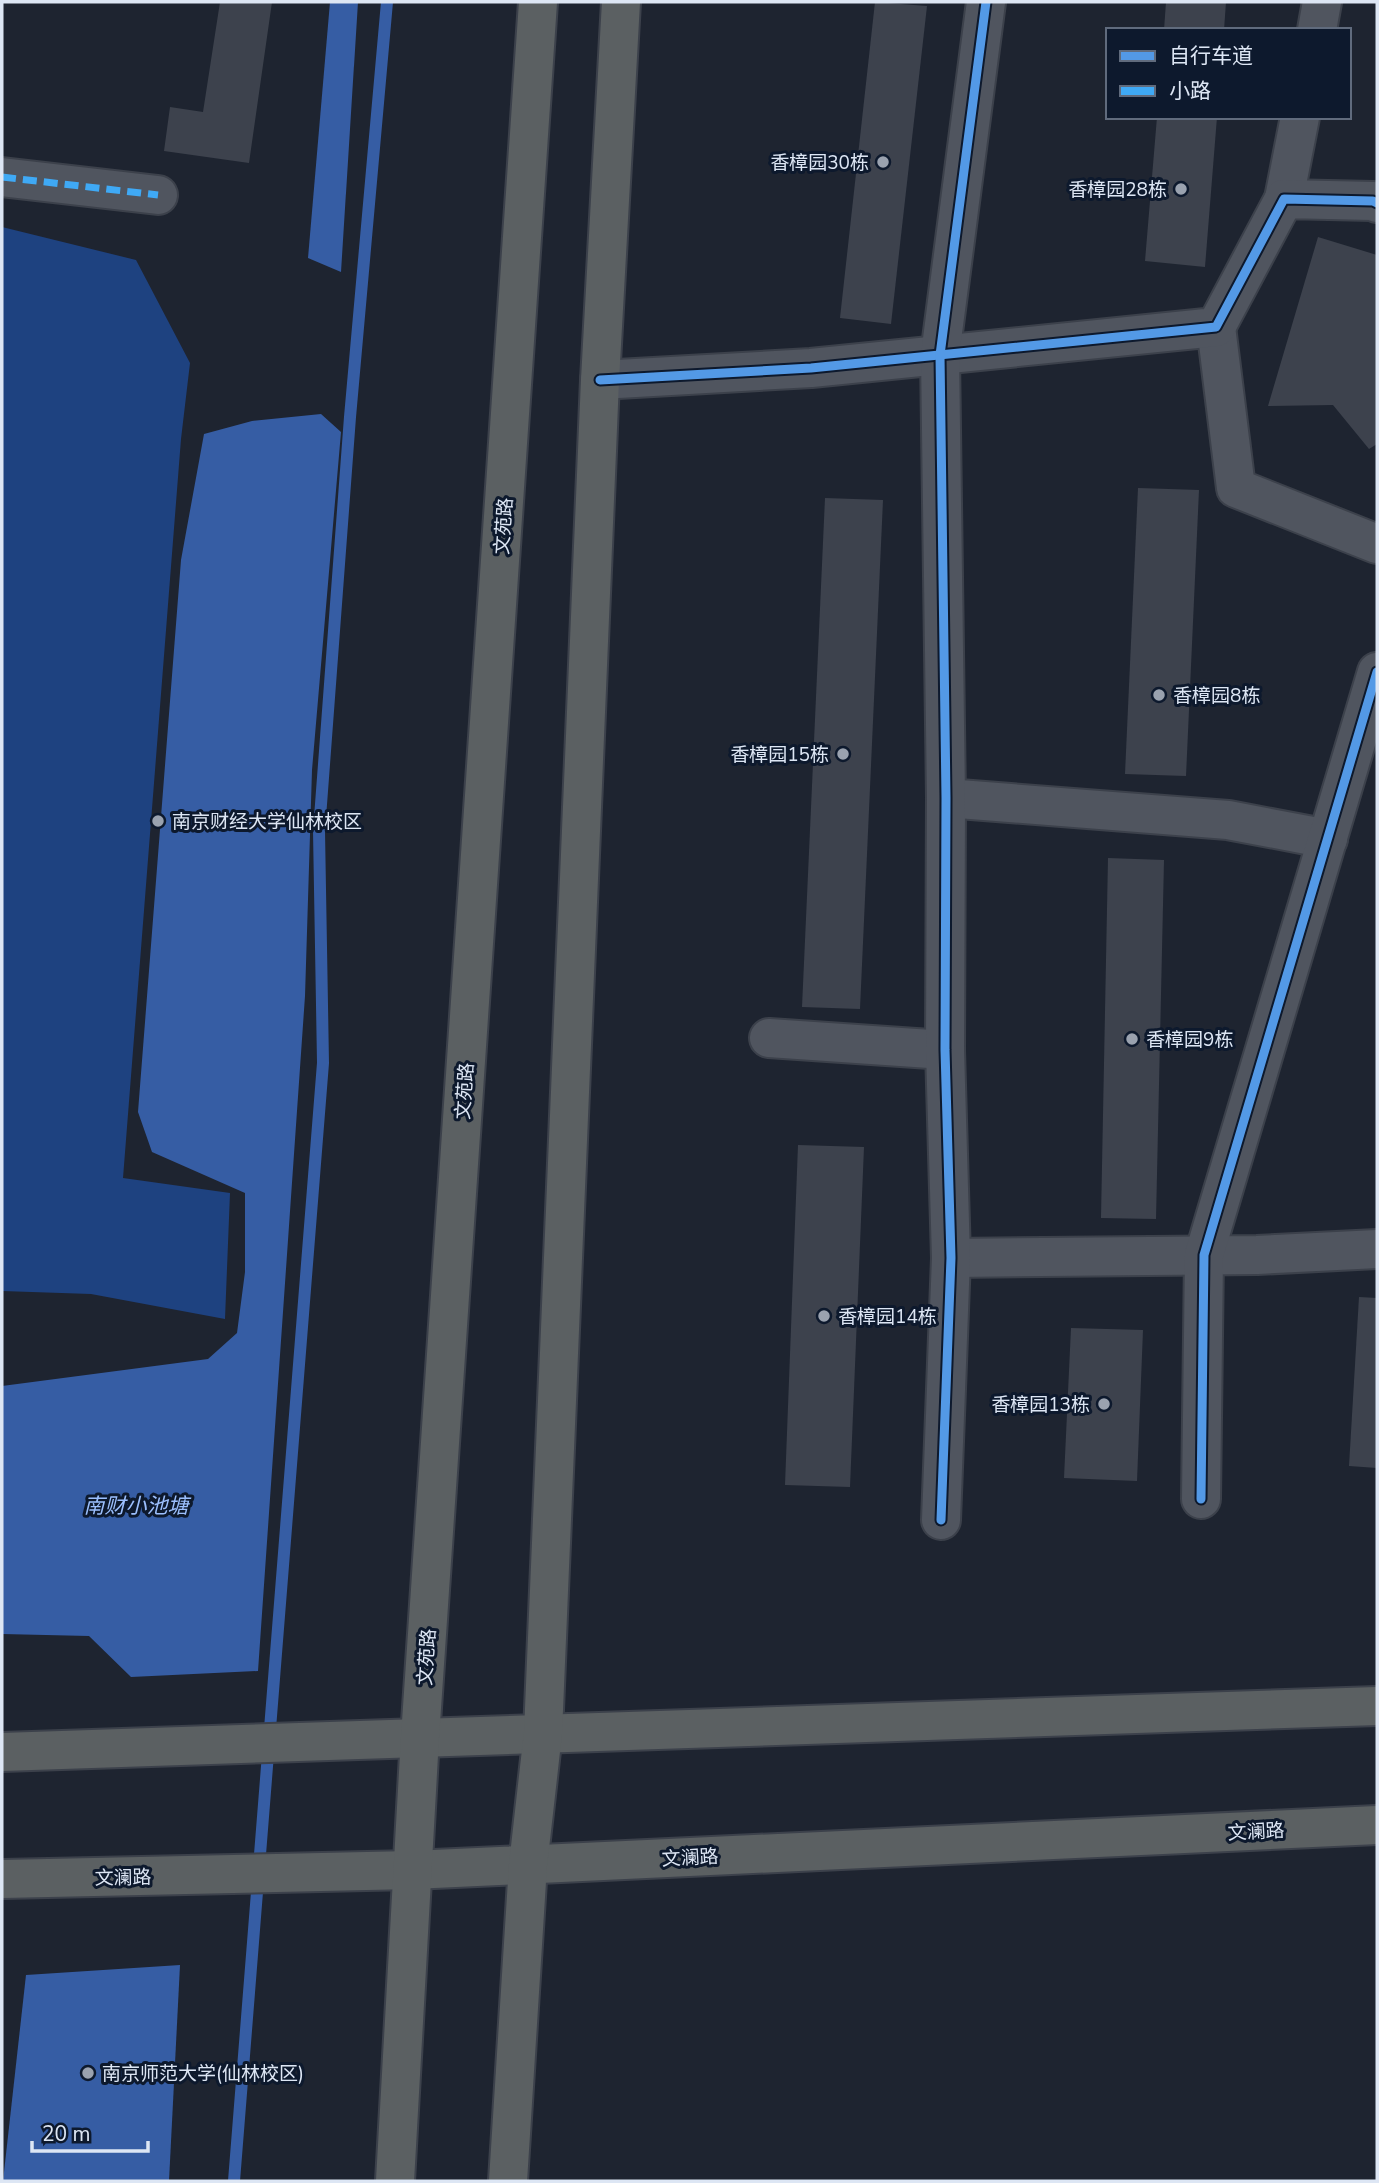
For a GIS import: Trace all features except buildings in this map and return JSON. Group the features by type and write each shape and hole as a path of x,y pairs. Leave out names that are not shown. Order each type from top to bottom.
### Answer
{"main road":[{"name":"文苑路","path":"395,2181 412,1870 538,2"},
{"path":"508,2181 528,1865 543,1732 600,380 621,2"},
{"path":"2,1752 1377,1706"},
{"name":"文澜路","path":"2,1879 412,1870 1377,1825"}],"street":[{"path":"940,1520 951,1258 945,1050 946,798 940,355 986,2"},
{"path":"1317,28 1322,2"},
{"path":"1300,119 1284,199 1216,327 1236,488 1377,544"},
{"path":"2,177 158,195"},
{"path":"1284,199 1377,203"},
{"path":"600,380 811,368 1216,327"},
{"path":"1201,1499 1204,1255 1377,672"},
{"path":"946,798 1228,820 1328,839"},
{"path":"769,1038 945,1050"},
{"path":"951,1258 1257,1255 1377,1249"}],"shaded area":[{"path":"2,227 136,260 190,363 181,439 123,1178 230,1193 225,1319 91,1294 2,1291"}],"water":[{"path":"330,2 358,2 341,272 308,258"},
{"name":"南财小池塘","path":"321,414 341,432 312,770 305,996 258,1671 131,1677 89,1636 2,1634 2,1386 208,1359 237,1333 245,1272 245,1193 152,1152 138,1112 181,560 204,434 252,421"},
{"name":"南京师范大学(仙林校区)","path":"180,1965 169,2181 3,2181 26,1975"}],"waterway":[{"path":"234,2181 323,1063 319,831 350,417 387,2"}],"marked path":[{"path":"2,177 158,195"}],"cycle path":[{"path":"941,1520 951,1258 945,1050 946,798 940,355 986,2"},
{"path":"600,380 811,368 1216,327 1284,199 1377,203"},
{"path":"1201,1499 1204,1255 1377,672"}],"place":[{"name":"香樟园30栋","path":"883,162"},
{"name":"香樟园28栋","path":"1181,189"},
{"name":"香樟园8栋","path":"1159,695"},
{"name":"香樟园15栋","path":"843,754"},
{"name":"南京财经大学仙林校区","path":"158,821"},
{"name":"香樟园9栋","path":"1132,1039"},
{"name":"香樟园14栋","path":"824,1316"},
{"name":"香樟园13栋","path":"1104,1404"},
{"name":"南京师范大学(仙林校区)","path":"88,2073"}]}
